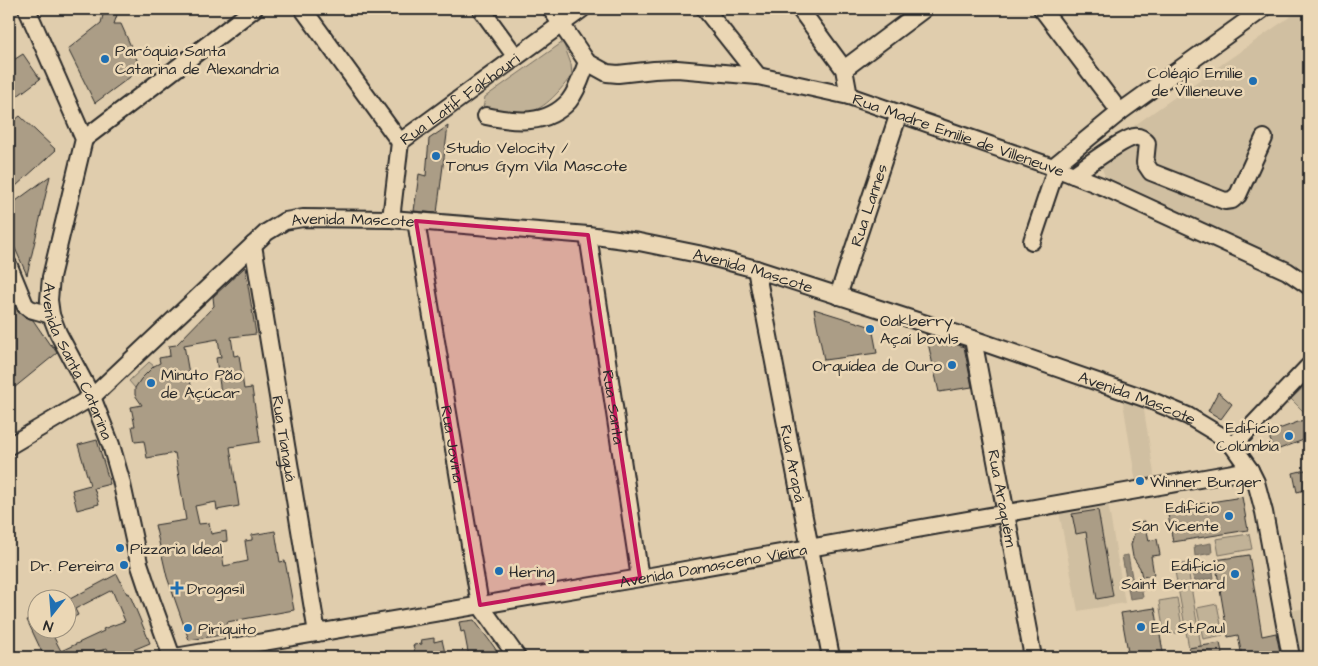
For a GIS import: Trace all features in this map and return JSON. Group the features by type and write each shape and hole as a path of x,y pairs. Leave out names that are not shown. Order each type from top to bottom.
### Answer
{"street":[{"path":"27,9 84,139 254,9"},
{"path":"303,9 400,142"},
{"path":"480,9 516,57"},
{"path":"486,116 526,122 546,117 560,109 570,100 578,86 587,62 551,9"},
{"name":"Rua Latif Fakhouri","path":"391,219 400,142 582,9"},
{"path":"705,9 758,76"},
{"path":"800,9 844,68 849,96"},
{"path":"844,68 924,9"},
{"path":"1042,9 1120,112"},
{"path":"1032,241 1055,168 1120,112 1264,9"},
{"name":"Rua Madre Emilie de Villeneuve","path":"587,62 608,73 618,74 677,69 758,76 849,96 1104,187 1287,271 1309,286"},
{"name":"Rua Lannes","path":"838,296 899,113"},
{"path":"1073,175 1113,149 1134,137 1139,137 1144,138 1147,143 1145,163 1151,172 1225,202 1238,196 1264,138"},
{"name":"Avenida Santa Catarina","path":"84,139 51,277 49,300 51,315 58,333 92,397 113,454 142,572 174,657"},
{"name":"Avenida Mascote","path":"9,446 92,397 267,232 285,221 303,218 391,219 588,235 703,255 756,270 973,339 1150,400 1188,416 1218,434 1233,446 1256,482 1264,512 1291,657"},
{"name":"Rua Jovina","path":"416,221 480,605 517,657"},
{"name":"Rua Santa","path":"588,235 640,578"},
{"name":"Rua Tianguá","path":"253,245 317,633"},
{"path":"9,267 25,305 36,311 51,315"},
{"name":"Rua Arapá","path":"756,270 831,657"},
{"name":"Rua Araquém","path":"973,339 1033,657"},
{"path":"1233,446 1309,366"},
{"name":"Avenida Damasceno Vieira","path":"174,657 640,578 1250,470"}],"highlighted area":[{"path":"416,221 588,235 640,578 480,605"}],"shaded area":[{"name":"Colégio Emilie de Villeneuve","path":"1301,9 1309,9 1309,272 1105,176 1095,153"},
{"path":"563,42 571,64 572,75 547,103 527,113 483,109 485,97"},
{"path":"149,362 154,366 135,388 129,381"},
{"path":"1309,382 1309,413 1307,415 1291,399"},
{"path":"1122,396 1143,404 1155,480 1136,483"},
{"path":"1108,503 1125,603 1078,611 1059,512"},
{"path":"1249,534 1252,549 1219,555 1216,539"},
{"path":"1211,543 1212,553 1195,556 1194,546"},
{"path":"1128,555 1134,588 1141,587 1143,597 1130,599 1122,556"},
{"path":"1187,563 1201,646 1189,648 1174,566"},
{"path":"1212,565 1214,578 1194,581 1191,568"},
{"path":"1177,598 1183,632 1164,635 1159,601"},
{"path":"1217,604 1223,635 1203,639 1197,608"},
{"path":"1309,607 1309,657 1299,657 1291,611"}],"building":[{"name":"Paróquia Santa Catarina de Alexandria","path":"104,11 117,15 114,24 121,24 141,69 95,103 68,49 101,23"},
{"path":"23,54 40,79 16,97 13,93 9,96 9,63"},
{"path":"20,116 56,150 16,186 9,179 9,125"},
{"name":"Studio Velocity / Tonus Gym Vila Mascote","path":"448,126 437,213 414,211 419,174 426,176 429,139"},
{"path":"50,176 27,275 9,235 9,206"},
{"path":"245,267 256,334 231,337 234,356 239,355 244,389 252,388 260,442 230,447 239,506 217,510 216,502 195,506 199,524 209,523 211,534 226,531 227,541 220,542 224,566 248,561 245,541 252,540 252,535 275,531 280,562 285,561 294,610 227,622 229,634 189,640 167,577 155,525 186,520 175,453 147,458 144,441 135,442 132,426 135,426 131,407 142,405 135,395 135,388 141,379 154,366 160,363 159,358 170,356 169,346 176,345 214,306 213,297","holes":["218,339 221,357 216,358 221,393 193,397 184,345"]},
{"path":"9,292 18,312 24,317 33,320 57,353 9,392"},
{"path":"814,309 872,327 877,353 824,360"},
{"name":"Orquídea de Ouro","path":"926,334 964,347 972,387 939,392"},
{"path":"1218,392 1232,404 1221,419 1208,411"},
{"name":"Edifício Colúmbia","path":"1309,418 1309,438 1274,451 1268,433"},
{"path":"97,440 110,484 94,488 99,504 77,510 72,490 90,485 78,445"},
{"path":"1309,469 1309,489 1297,492 1293,473"},
{"path":"1242,497 1248,530 1173,542 1167,509"},
{"path":"1098,510 1113,596 1097,599 1086,532 1076,534 1072,514"},
{"path":"1145,521 1149,541 1157,539 1160,555 1151,556 1154,575 1142,577 1140,568 1133,557 1131,545 1134,534 1132,523"},
{"path":"1249,555 1262,636 1276,633 1281,657 1242,657 1238,635 1228,637 1215,560"},
{"path":"117,574 127,594 129,593 150,643 116,657 111,657 107,648 86,657 47,657 44,651 42,652 35,638 54,638 61,651 104,631 103,629 125,621 112,590 78,607 78,595"},
{"name":"Ed. St.Paul","path":"1155,608 1164,657 1129,657 1121,613"},
{"path":"474,620 501,657 469,657 464,631 461,632 459,622"},
{"path":"434,638 434,642 442,640 446,657 416,657 413,645 422,644 421,640"},
{"path":"1220,643 1223,657 1191,657 1189,648"}],"place":[{"name":"Paróquia Santa Catarina de Alexandria","path":"105,59"},
{"name":"Colégio Emilie de Villeneuve","path":"1253,81"},
{"name":"Studio Velocity / Tonus Gym Vila Mascote","path":"436,156"},
{"name":"Oakberry Açaí bowls","path":"870,329"},
{"name":"Orquídea de Ouro","path":"952,365"},
{"name":"Minuto Pão de Açúcar","path":"151,383"},
{"name":"Edifício Colúmbia","path":"1289,436"},
{"name":"Winner Burger","path":"1140,481"},
{"name":"Edifício San Vicente","path":"1229,516"},
{"name":"Pizzaria Ideal","path":"120,548"},
{"name":"Dr. Pereira","path":"124,565"},
{"name":"Hering","path":"499,571"},
{"name":"Edifício Saint Bernard","path":"1235,574"},
{"name":"Drogasil","path":"177,588"},
{"name":"Ed. St.Paul","path":"1141,627"},
{"name":"Piriquito","path":"188,628"}]}
